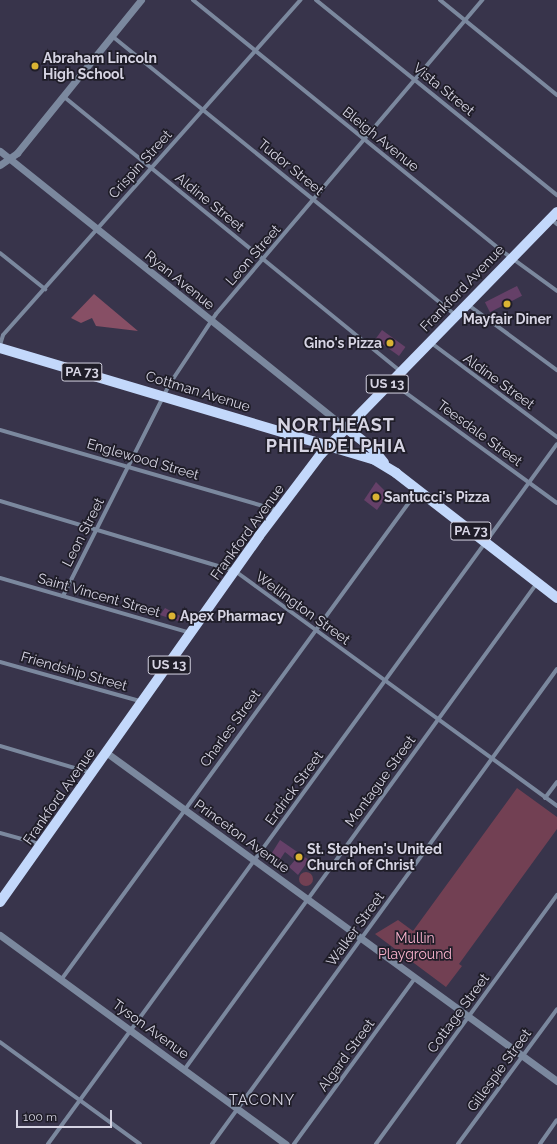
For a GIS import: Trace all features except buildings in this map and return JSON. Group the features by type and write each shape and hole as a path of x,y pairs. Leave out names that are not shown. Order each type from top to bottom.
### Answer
{"main road":[{"name":"Frankford Avenue","path":"0,902 235,571 279,510 329,445 466,304 555,218"},
{"name":"Cottman Avenue","path":"0,346 329,445 385,465 557,598"},
{"path":"345,427 372,448 385,465"}],"street":[{"path":"0,165 17,153 141,0"},
{"name":"Bleigh Avenue","path":"193,0 364,140 512,258 557,291"},
{"name":"Crispin Street","path":"0,346 3,335 300,0"},
{"name":"Vista Street","path":"316,0 557,196"},
{"path":"440,0 557,95"},
{"name":"Leon Street","path":"63,596 164,396 211,321 482,0"},
{"name":"Tudor Street","path":"112,36 456,315"},
{"name":"Aldine Street","path":"62,96 400,371"},
{"name":"Ryan Avenue","path":"0,151 345,427"},
{"path":"0,253 45,289"},
{"path":"466,304 557,370"},
{"name":"Aldine Street","path":"430,342 557,436"},
{"name":"Teesdale Street","path":"390,381 557,503"},
{"name":"Englewood Street","path":"0,430 279,510"},
{"name":"Erdrick Street","path":"48,1144 557,444"},
{"name":"Charles Street","path":"61,980 418,490"},
{"name":"Wellington Street","path":"0,501 235,571 557,806"},
{"name":"Saint Vincent Street","path":"0,578 191,633"},
{"name":"Montague Street","path":"184,1070 538,583"},
{"name":"Friendship Street","path":"0,662 142,702"},
{"name":"Walker Street","path":"212,1144 557,669"},
{"path":"0,746 92,773"},
{"name":"Princeton Avenue","path":"107,752 557,1081"},
{"path":"545,798 557,782"},
{"path":"0,833 42,844"},
{"name":"Cottage Street","path":"376,1144 557,895"},
{"name":"Tyson Avenue","path":"0,935 286,1144"},
{"name":"Algard Street","path":"294,1144 415,978"},
{"name":"Gillespie Street","path":"458,1144 557,1009"},
{"path":"0,1042 140,1144"},
{"path":"540,1144 557,1120"}],"green space":[{"name":"Mullin Playground","path":"517,788 557,817 557,829 459,964 462,966 446,987 375,934 398,920 413,931"},
{"path":"303,872 309,872 313,876 313,882 309,886 303,886 299,882 299,876"}],"shaded area":[{"path":"94,294 138,331 96,326 92,318 81,323 71,318"}],"place":[{"name":"Abraham Lincoln High School","path":"35,66"},
{"name":"Mayfair Diner","path":"507,304"},
{"name":"Gino's Pizza","path":"390,343"},
{"name":"Santucci's Pizza","path":"376,497"},
{"name":"Apex Pharmacy","path":"172,616"},
{"name":"St. Stephen's United Church of Christ","path":"299,857"}],"district":[{"name":"NORTHEAST PHILADELPHIA","path":"336,436"},
{"name":"TACONY","path":"262,1101"}]}
